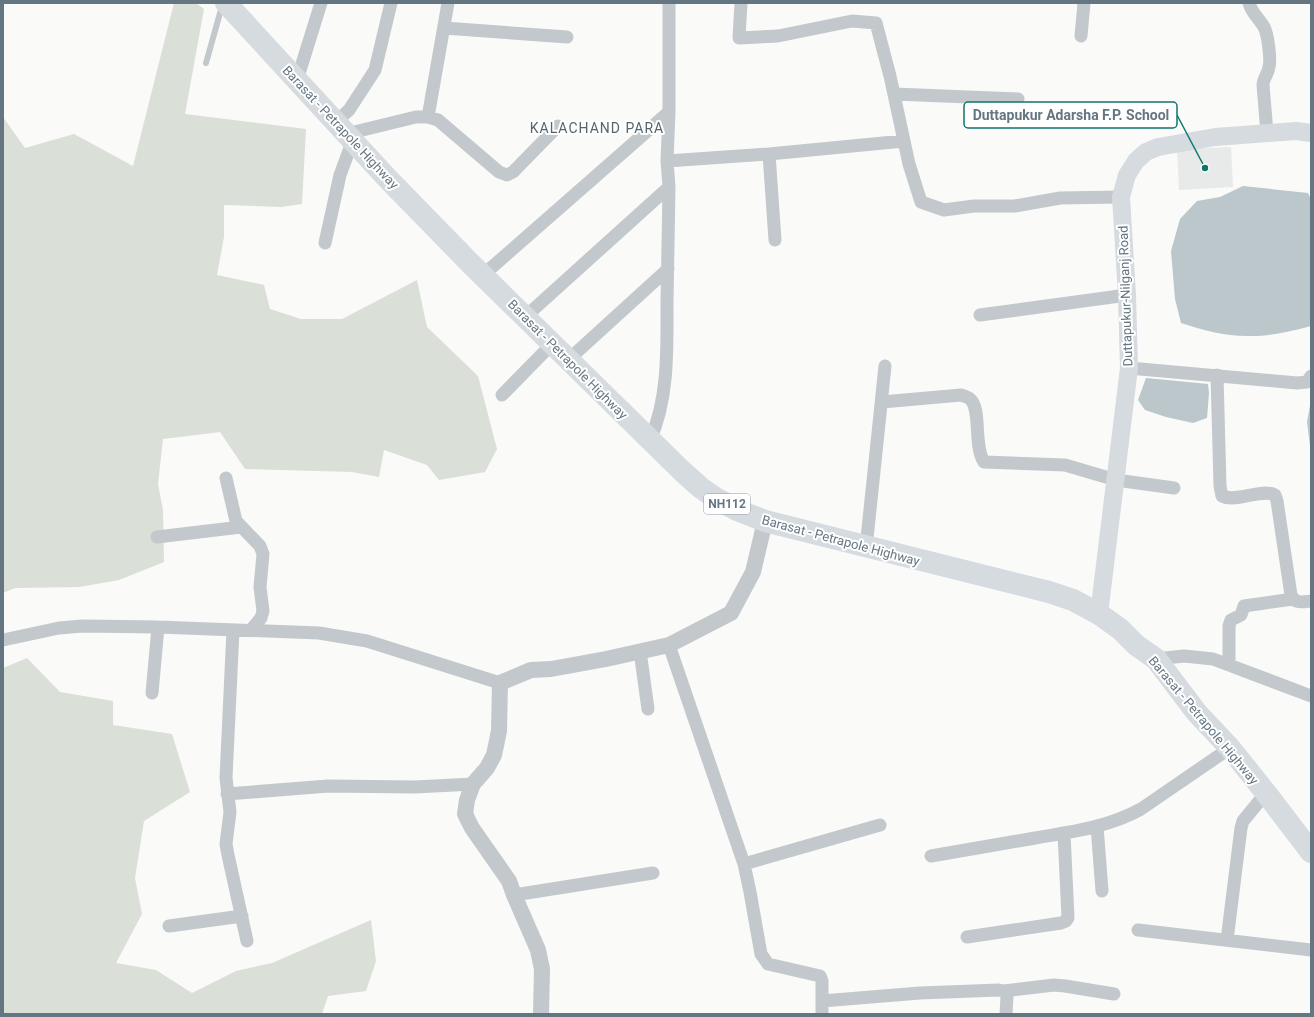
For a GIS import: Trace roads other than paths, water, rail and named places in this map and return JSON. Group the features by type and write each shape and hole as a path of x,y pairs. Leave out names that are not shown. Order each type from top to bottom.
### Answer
{"highway":[{"name":"Barasat - Petrapole Highway","path":"224,3 388,179 568,360 682,472 701,488 736,510 765,522 1049,592 1073,600 1099,614 1120,629 1136,645 1156,659 1197,713 1230,748 1311,852"}],"main road":[{"name":"Duttapukur-Nilganj Road","path":"1099,614 1129,368 1128,295 1121,197 1127,175 1136,161 1146,152 1158,147 1215,137 1296,131 1311,133"}],"street":[{"path":"297,80 321,3"},
{"path":"325,243 340,175 349,110 375,70 391,3"},
{"path":"428,117 448,3"},
{"path":"650,440 659,416 667,340 669,3"},
{"path":"741,3 739,38 778,36 852,21 876,23 894,94 909,164 921,202 944,210 974,206 1015,206 1060,198 1121,197"},
{"path":"1081,36 1084,3"},
{"path":"1249,3 1254,15 1264,27 1266,36 1269,67 1263,81 1263,85 1267,133"},
{"path":"444,28 568,37"},
{"path":"894,94 1018,99"},
{"path":"483,275 669,112"},
{"path":"345,132 416,117 428,117 438,120 499,172 507,175 513,172 558,126"},
{"path":"667,162 904,141"},
{"path":"769,154 775,240"},
{"path":"525,317 669,187"},
{"path":"568,360 668,269"},
{"path":"980,315 1128,295"},
{"path":"502,395 552,344"},
{"path":"866,548 885,366"},
{"path":"1129,368 1297,383 1306,382 1311,376"},
{"path":"1217,376 1220,486 1222,496 1230,498 1268,494 1275,495 1291,595 1297,602 1311,602"},
{"path":"882,402 961,395 970,400 975,408 978,449 980,457 984,462 1065,465 1116,480 1174,488"},
{"path":"226,478 235,518 241,528 260,546 263,554 260,587 263,611 261,618 251,630"},
{"path":"3,640 59,628 82,626 158,627 319,633 367,641 500,683 531,670 551,669 669,645 731,613 753,572 765,522"},
{"path":"158,537 241,528"},
{"path":"1229,665 1229,626 1231,620 1241,615 1244,606 1293,599"},
{"path":"152,693 158,627"},
{"path":"233,630 226,778 230,812 226,844 248,941"},
{"path":"669,645 744,864 761,954 768,964 820,976 822,981 822,1008 920,993 1004,991 1054,985 1114,994"},
{"path":"640,651 648,709"},
{"path":"1156,659 1184,656 1197,656 1213,659 1311,696"},
{"path":"500,683 499,731 494,755 487,768 473,784 467,800 465,814 472,828 509,881 538,950 542,969 541,1014"},
{"path":"931,856 1064,833 1097,826 1130,815 1230,748"},
{"path":"227,794 328,786 415,787 473,784"},
{"path":"1227,940 1241,828 1243,821 1266,793"},
{"path":"744,864 880,825"},
{"path":"1097,826 1102,891"},
{"path":"967,937 1061,924 1066,921 1068,918 1064,833"},
{"path":"514,895 653,873"},
{"path":"169,926 242,916"},
{"path":"1138,930 1311,950"},
{"path":"1004,991 1007,996 1006,1014"}],"lane":[{"path":"206,63 224,3"}],"place":[{"name":"Duttapukur Adarsha F.P. School","path":"1205,168"}],"district":[{"name":"KALACHAND PARA","path":"597,128"}]}
